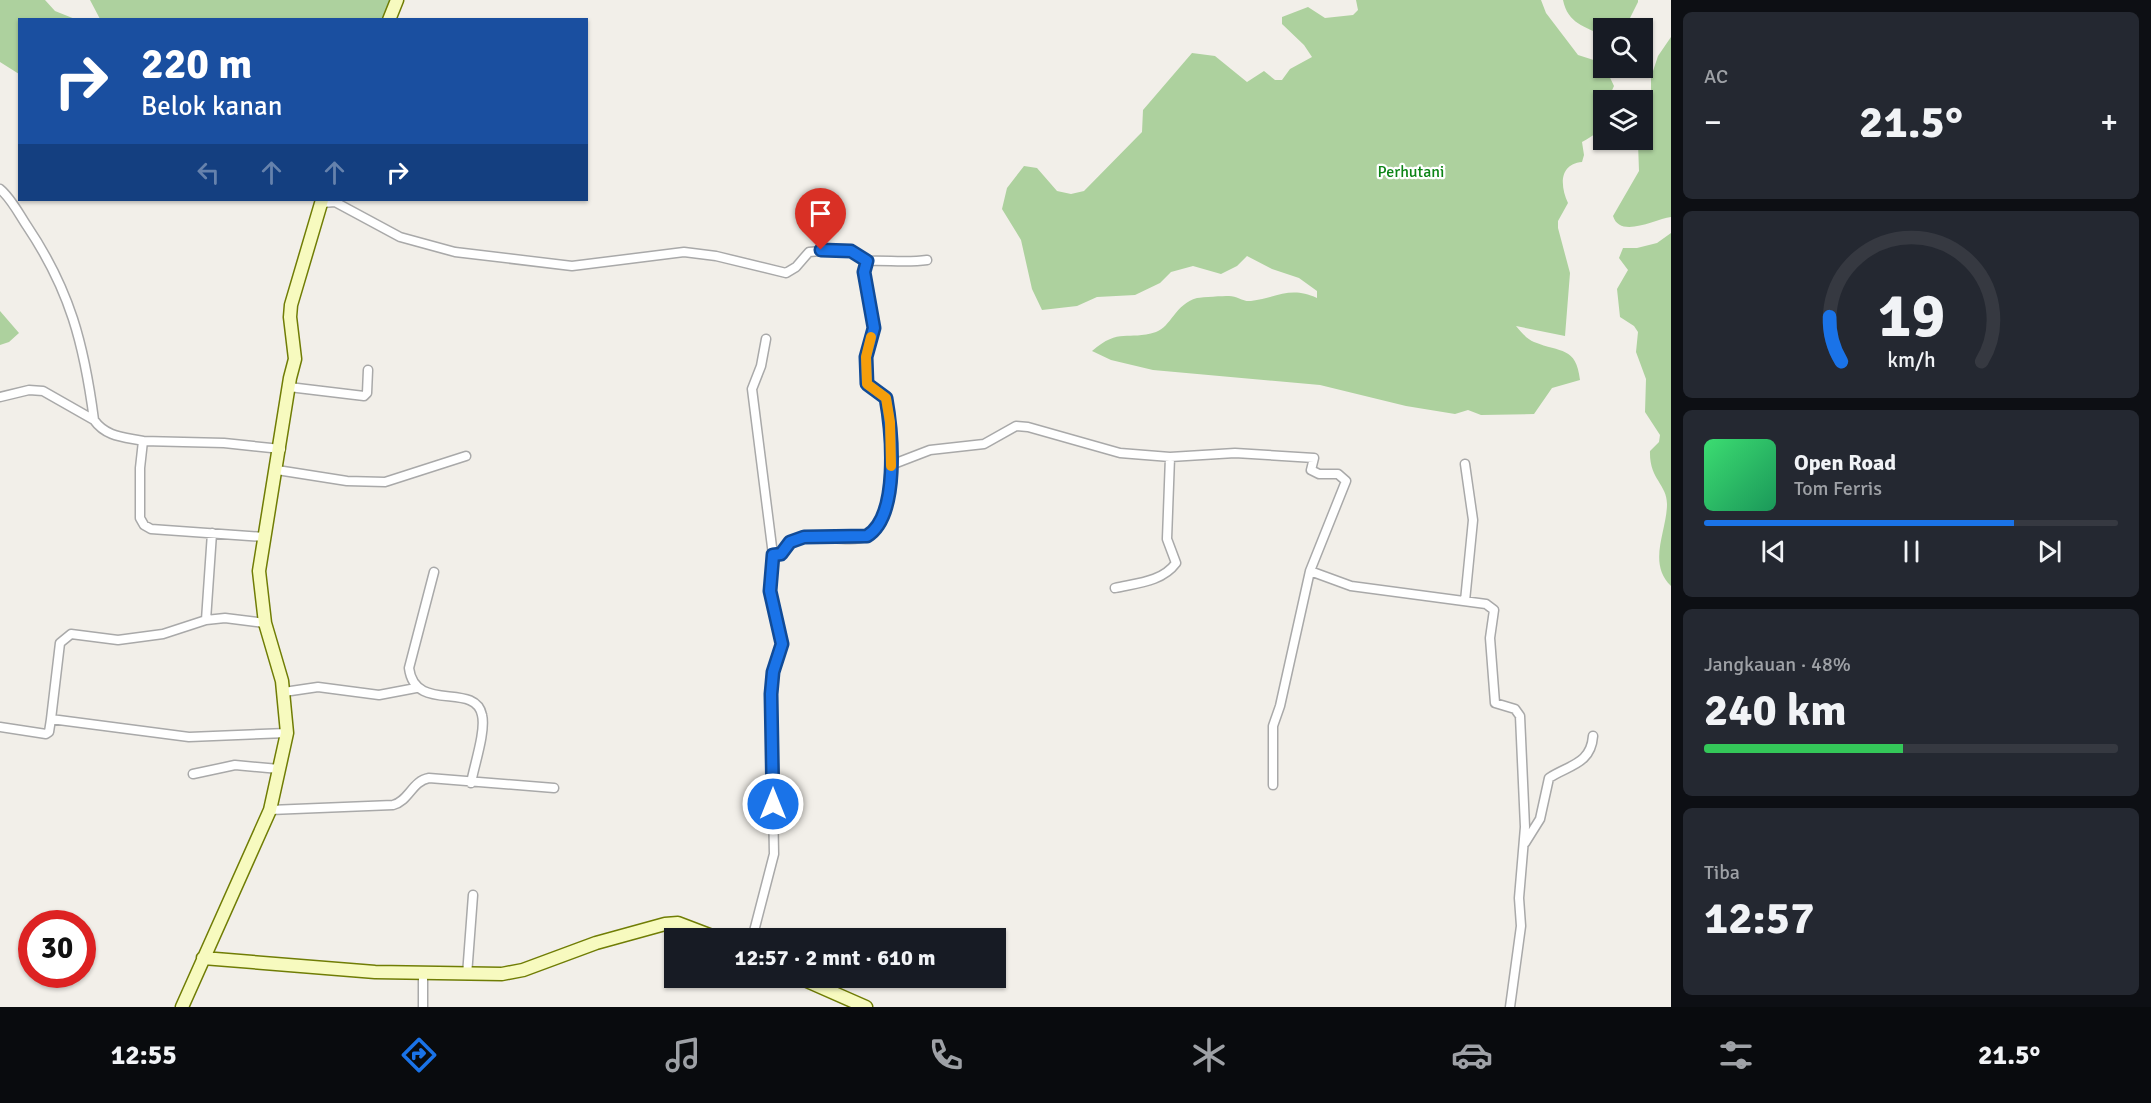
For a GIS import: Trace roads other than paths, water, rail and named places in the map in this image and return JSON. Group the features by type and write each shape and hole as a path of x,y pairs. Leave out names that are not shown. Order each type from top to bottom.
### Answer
{"street":[{"path":"390,18 397,0"},
{"path":"0,189 41,248 69,302 83,350 94,420"},
{"path":"182,1007 270,810 287,733 284,692 265,623 259,571 289,387 296,359 290,317 291,305 322,201 335,202 400,237 455,252 507,259 591,265 613,259 684,252 716,256 786,273 796,267 809,252 821,250 851,251 867,261 888,260 911,263 927,260"},
{"path":"773,555 781,554 790,542 804,537 867,536 874,531 888,502 891,465 890,422 886,398 867,384 866,357 874,328 864,272 867,261"},
{"path":"755,928 774,854 771,694 773,672 782,644 770,591 773,555 752,389 761,366 766,339"},
{"path":"289,387 364,396 367,393 368,370"},
{"path":"0,397 29,390 43,391 94,420 101,429 111,435 143,441 224,443 280,449"},
{"path":"891,465 930,450 984,444 1016,426 1028,427 1120,453 1170,457 1236,453 1298,455 1314,458 1311,470 1319,474 1338,474 1346,481 1310,571 1280,706 1273,726 1273,785"},
{"path":"143,441 140,468 140,518 144,525 151,529 264,537"},
{"path":"277,470 347,481 385,482 466,456"},
{"path":"1115,588 1149,581 1171,570 1176,563 1167,539 1170,457"},
{"path":"1465,464 1473,520 1466,601"},
{"path":"206,620 212,533"},
{"path":"1310,571 1351,586 1486,604 1494,610 1490,638 1495,703 1515,709 1520,716 1524,844 1519,898 1521,926 1510,1007"},
{"path":"416,688 412,684 409,668 434,572"},
{"path":"0,727 46,734 49,732 60,643 64,638 77,634 118,640 163,634 206,620 225,618 265,623"},
{"path":"284,692 318,687 379,695 416,688 471,701 480,708 483,722 471,783"},
{"path":"51,719 189,737 287,733"},
{"path":"1524,844 1540,819 1549,778 1586,758 1592,748 1593,736"},
{"path":"194,774 235,765 279,769"},
{"path":"270,810 393,805 404,799 420,781 429,778 554,788"},
{"path":"467,975 473,895"},
{"path":"203,958 270,965 423,973 467,975 512,973 596,943 664,924 678,923 691,928"},
{"path":"423,973 423,1007"},
{"path":"823,988 866,1007"}],"park label":[{"name":"Perhutani","path":"1411,172"}]}
